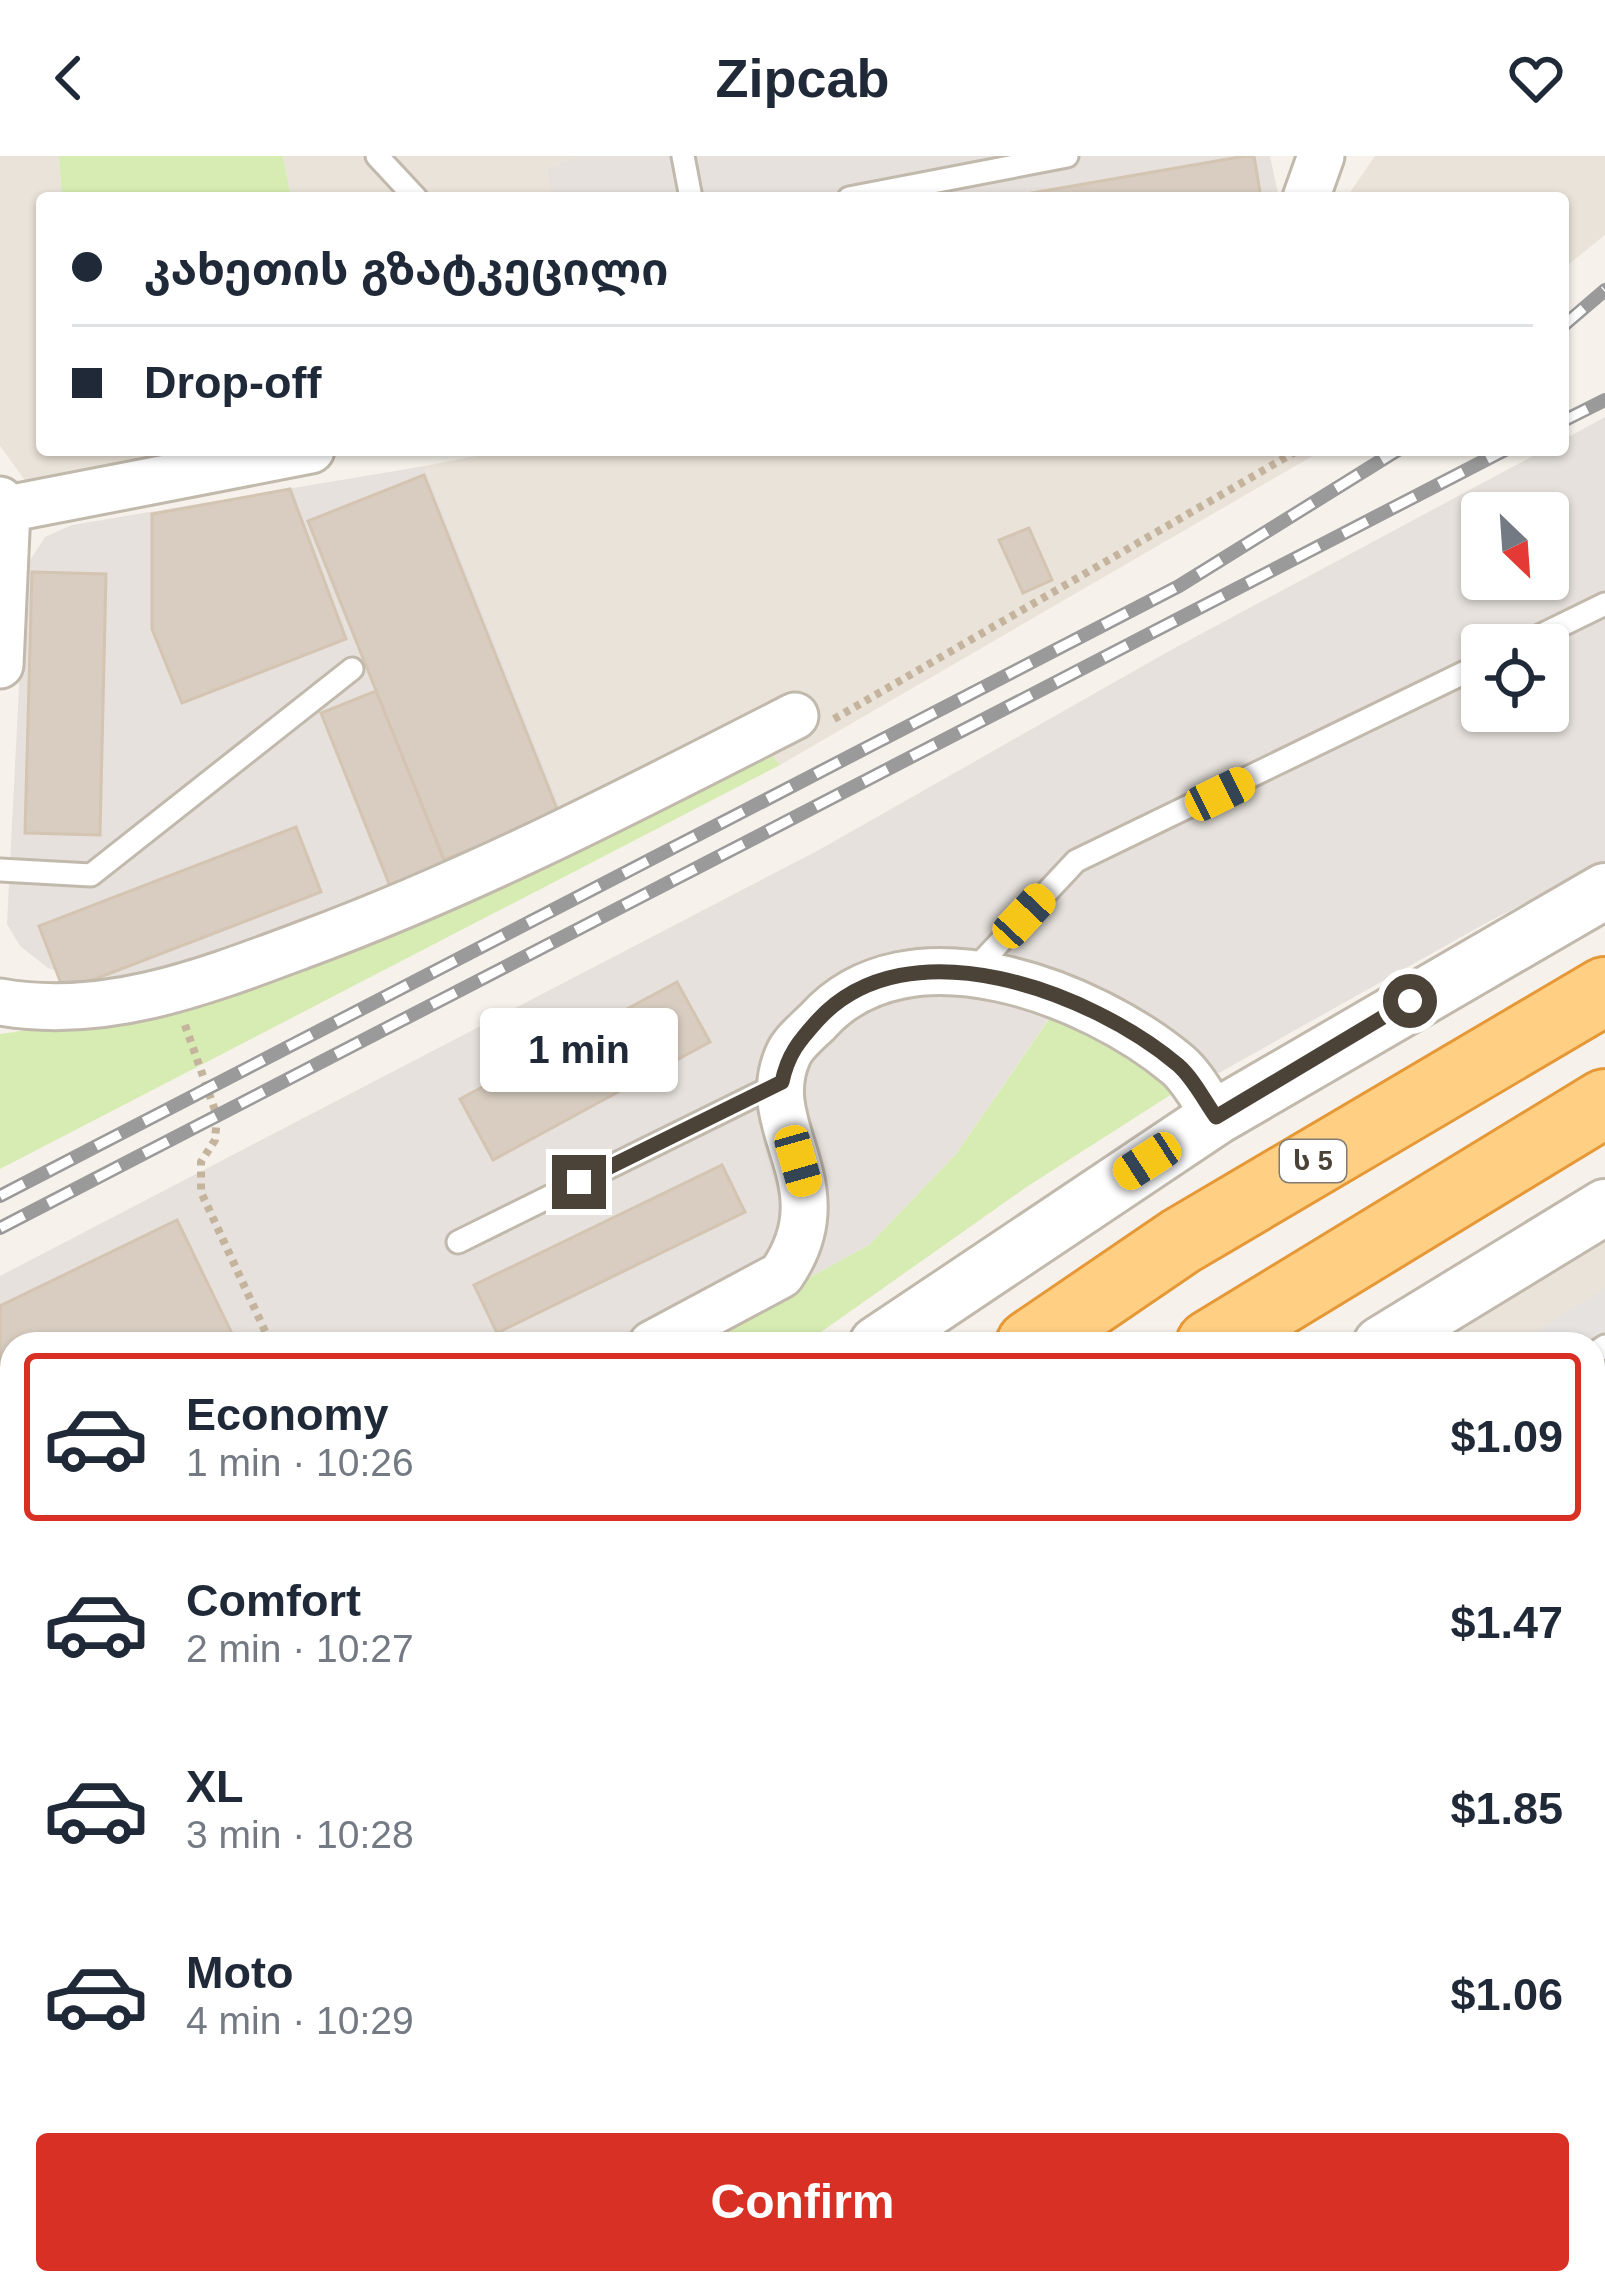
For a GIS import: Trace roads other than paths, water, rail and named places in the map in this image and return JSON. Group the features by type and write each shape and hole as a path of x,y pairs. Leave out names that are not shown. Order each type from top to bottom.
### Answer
{"highway":[{"name":"ს 5","path":"1048,1332 1200,1229 1605,991"},
{"path":"1229,1332 1605,1103"},
{"path":"1299,1332 1408,1219"}],"street":[{"path":"1308,192 1321,156"},
{"path":"0,665 3,505 277,456"},
{"path":"0,1002 45,1010 169,992 387,914 813,718"},
{"path":"895,1332 1216,1117 1605,891"},
{"path":"675,1332 781,1276 794,1256 806,1230 806,1187 782,1082 788,1053 833,1004 868,983 922,970 973,971 1026,986 1140,1039 1181,1067 1216,1117"},
{"path":"1401,1332 1605,1207"}],"lane":[{"path":"377,156 410,192"},
{"path":"683,156 690,192"},
{"path":"880,192 1065,156"},
{"path":"1564,624 1605,604"},
{"path":"0,870 91,875 352,669"},
{"path":"973,971 1076,861 1461,674"},
{"path":"458,1242 782,1082"}],"railway":[{"path":"1569,321 1605,290"},
{"path":"1569,418 1605,400"},
{"path":"0,1196 1179,586 1388,456"},
{"path":"0,1228 1493,456"}]}
